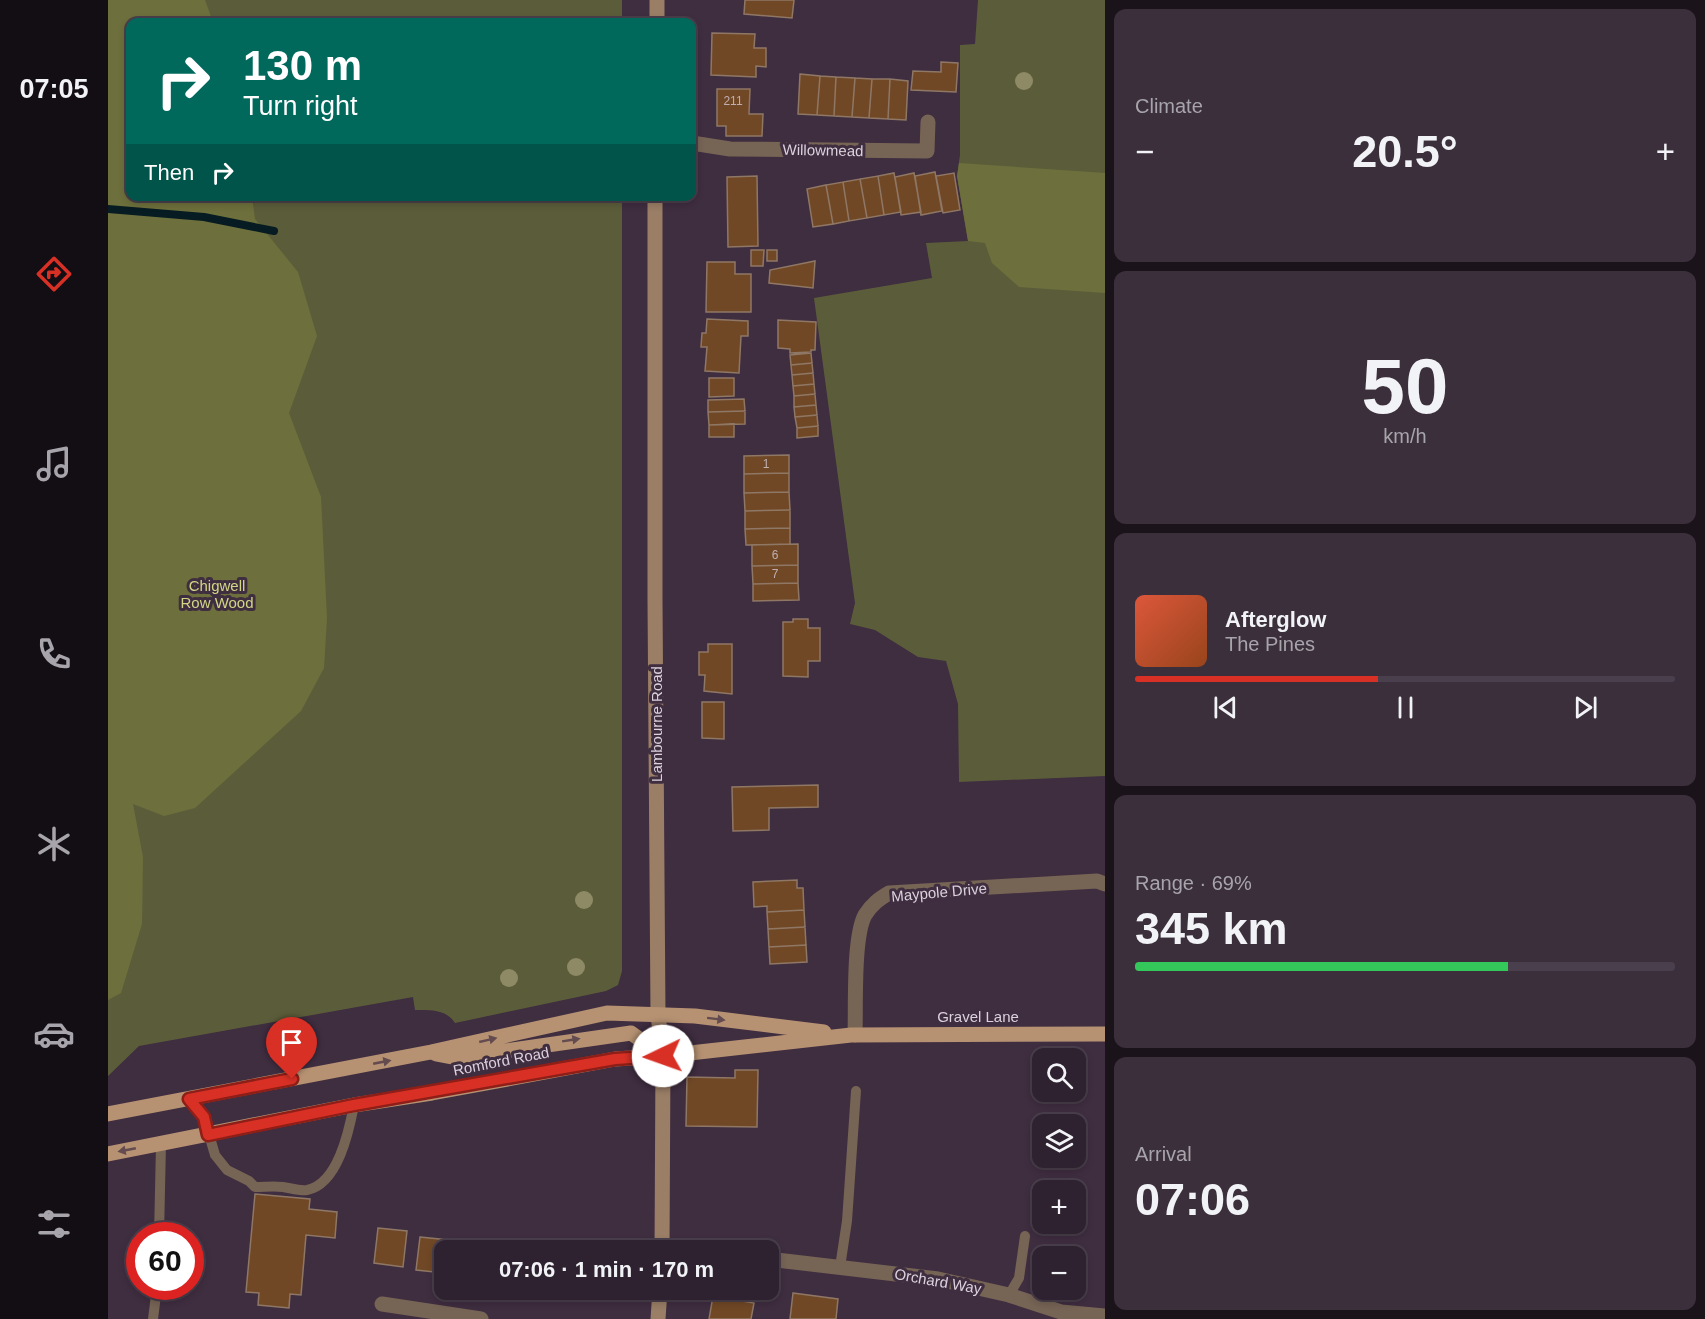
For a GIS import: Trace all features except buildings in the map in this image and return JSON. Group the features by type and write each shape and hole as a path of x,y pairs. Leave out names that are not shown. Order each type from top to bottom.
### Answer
{"main road":[{"path":"657,0 657,18"},
{"name":"Lambourne Road","path":"655,201 655,576 658,1015 663,1056 662,1240"},
{"name":"Romford Road","path":"108,1114 431,1053 607,1013 658,1015"},
{"name":"Gravel Lane","path":"658,1015 694,1016 853,1035"},
{"name":"Romford Road","path":"431,1053 458,1058 631,1032 663,1056"},
{"name":"Gravel Lane","path":"663,1056 853,1035 1105,1034"},
{"name":"Romford Road","path":"108,1154 354,1105 615,1059 663,1056"},
{"path":"658,1319 659,1300"}],"street":[{"name":"Willowmead","path":"696,143 730,149 927,151 928,122"},
{"name":"Maypole Drive","path":"853,1035 858,933 875,901 889,893 1097,881 1105,884"},
{"name":"Orchard Way","path":"779,1260 938,1279 1009,1295 1061,1312 1105,1316"},
{"path":"382,1304 481,1319"}],"lane":[{"path":"840,1267 847,1221 856,1091"},
{"path":"189,1099 204,1117 215,1155 227,1170 255,1187 270,1186 306,1190 324,1181 332,1173 344,1147 354,1105"},
{"path":"159,1222 161,1144"},
{"path":"1009,1295 1019,1278 1025,1236"},
{"path":"153,1319 155,1300"}],"green space":[{"path":"108,0 622,0 622,18 126,18 126,201 622,201 622,971 618,985 606,991 455,1023 442,1013 432,1010 415,1010 413,997 139,1046 108,1076"},
{"name":"Chigwell Row Wood","path":"108,0 205,0 212,18 126,18 126,201 253,201 255,219 298,272 317,336 289,413 321,497 327,618 324,668 301,711 195,808 164,816 133,804 143,857 142,924 121,993 108,1000"},
{"path":"978,0 1105,0 1105,776 959,782 958,704 946,661 918,657 875,630 850,624 855,603 814,298 932,278 926,243 968,241 957,176 960,155 960,45 975,44"},
{"path":"959,163 1105,173 1105,293 1019,287 992,263 985,243 968,241 957,176"}],"waterway":[{"path":"108,209 204,217 274,231"}],"route":[{"path":"292,1079 189,1099 204,1117 208,1135 354,1105 615,1059 663,1056"}]}
